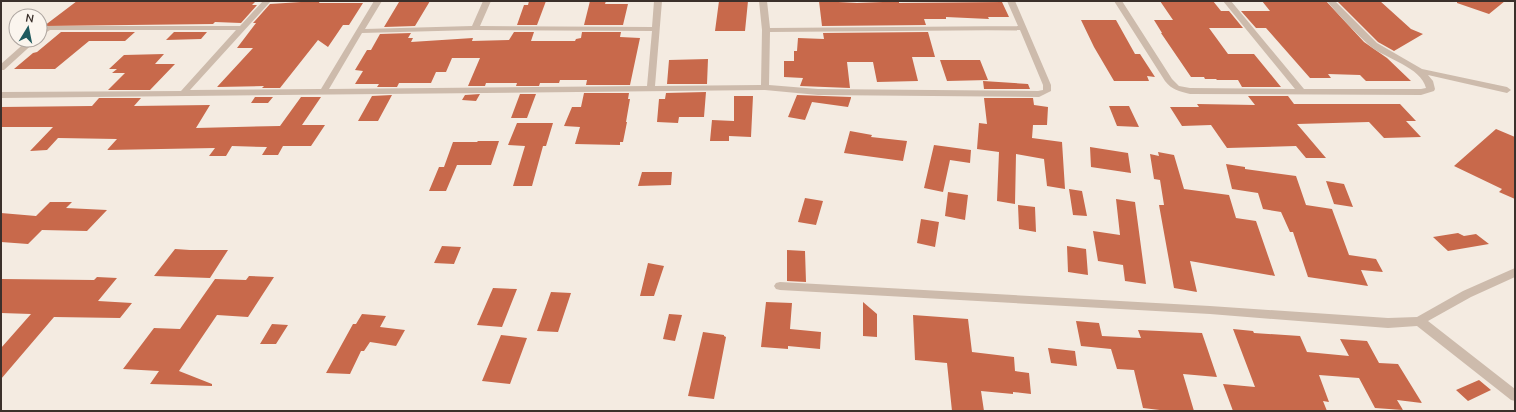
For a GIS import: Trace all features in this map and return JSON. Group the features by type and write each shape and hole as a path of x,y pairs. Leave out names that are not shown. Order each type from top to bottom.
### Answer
{"street":[{"path":"183,93 267,1"},
{"path":"323,92 362,31 378,1"},
{"path":"475,28 487,1"},
{"path":"651,88 658,1"},
{"path":"763,1 766,30 765,87"},
{"path":"1,96 765,87 818,92 1039,94 1047,91 1047,85 1011,1"},
{"path":"1118,1 1169,81 1176,88 1190,92 1421,92 1431,89 1429,81 1419,71 1374,45 1331,1"},
{"path":"1227,1 1302,92"},
{"path":"48,28 242,28"},
{"path":"362,31 475,28 656,29"},
{"path":"766,30 1023,28"},
{"path":"1,68 24,48"},
{"path":"1419,71 1507,90"},
{"path":"780,286 1210,310 1388,323 1419,321 1467,294 1515,272"},
{"path":"1419,321 1515,396"}],"building":[{"path":"77,1 256,1 252,5 257,5 241,23 215,22 213,24 48,26 48,23"},
{"path":"320,1 319,3 363,3 349,25 343,25 328,47 318,40 280,88 262,88 264,86 217,87 253,48 237,48 256,23 253,23 270,4"},
{"path":"430,1 415,26 384,27 399,2"},
{"path":"529,1 546,1 537,25 517,25 524,5 528,5"},
{"path":"590,1 606,1 605,4 628,4 623,25 584,25"},
{"path":"719,1 748,1 745,31 715,31"},
{"path":"819,1 857,3 883,1 899,1 899,3 1002,2 1009,17 988,17 989,19 946,17 946,19 924,19 926,25 822,26"},
{"path":"1160,1 1213,1 1221,11 1229,11 1243,28 1209,28 1228,54 1254,54 1281,87 1242,87 1238,80 1217,80 1205,79 1204,77 1191,77 1161,33 1154,20 1173,20"},
{"path":"1262,1 1326,1 1364,42 1387,58 1411,81 1366,81 1360,75 1328,74 1331,78 1310,78 1266,28 1256,28 1241,11 1270,11"},
{"path":"1337,1 1380,1 1411,29 1423,34 1394,51 1378,42"},
{"path":"1457,1 1505,1 1489,14 1457,3"},
{"path":"1081,20 1116,20 1135,54 1140,54 1155,77 1147,76 1149,81 1114,81 1094,47"},
{"path":"61,32 135,32 125,41 89,41 55,69 14,69 33,53 42,48 48,48 48,43"},
{"path":"174,32 207,32 201,39 166,40"},
{"path":"514,32 534,32 531,41 575,41 576,39 581,38 582,32 621,32 620,37 640,38 630,85 586,85 587,80 560,80 559,83 540,83 539,86 516,86 517,83 486,83 485,86 468,86 480,58 452,58 446,72 436,72 431,83 399,83 397,87 377,87 379,84 355,84 363,71 355,70 367,50 371,50 380,34 411,33 408,38 413,38 411,42 473,38 472,41 509,40"},
{"path":"928,32 935,57 912,57 918,81 877,82 873,62 847,62 850,88 800,86 803,78 784,77 784,61 794,61 794,51 797,51 798,38 824,39 823,33"},
{"path":"164,54 155,64 175,64 150,90 108,90 125,73 112,73 117,69 109,69 124,55"},
{"path":"708,59 707,84 667,84 669,60"},
{"path":"940,60 980,60 988,80 947,81"},
{"path":"983,81 1028,84 1030,89 984,89"},
{"path":"706,92 704,117 679,117 678,123 657,122 659,99 665,99 666,93"},
{"path":"584,93 629,93 628,99 630,99 627,122 623,142 620,142 620,145 575,144 580,127 564,126 572,107 581,107"},
{"path":"480,94 476,101 462,100 465,95"},
{"path":"520,94 536,94 527,118 511,118"},
{"path":"392,95 378,121 358,121 372,96"},
{"path":"797,95 851,98 848,107 812,102 805,120 788,117"},
{"path":"734,96 753,96 751,137 729,136 729,141 710,141 712,120 734,121"},
{"path":"1248,96 1288,96 1294,104 1400,104 1416,121 1406,121 1421,137 1384,138 1369,122 1297,124 1326,158 1306,158 1296,146 1227,148 1211,125 1182,126 1170,107 1199,107 1197,104 1255,105"},
{"path":"255,97 273,97 268,103 251,103"},
{"path":"301,97 321,97 302,125 325,125 311,146 283,146 278,155 262,155 267,147 232,146 226,156 209,156 215,148 107,150 117,139 58,138 47,150 30,151 53,127 1,127 1,107 92,106 99,98 141,98 134,106 210,105 196,128 280,126"},
{"path":"984,98 1033,98 1034,105 1048,107 1047,125 1033,125 1032,138 1062,142 1065,189 1047,186 1044,159 1016,154 1015,204 997,201 999,152 977,149 979,123 987,124"},
{"path":"1109,106 1129,106 1139,127 1117,126"},
{"path":"517,123 553,123 546,146 543,146 532,186 513,186 525,146 508,145"},
{"path":"1496,129 1515,137 1515,199 1499,192 1502,189 1454,166"},
{"path":"850,131 872,135 871,137 907,141 903,161 844,153"},
{"path":"499,141 491,165 457,165 446,191 429,191 439,167 444,167 453,142"},
{"path":"934,145 971,150 970,163 950,160 943,192 924,188"},
{"path":"1090,147 1128,153 1131,173 1091,167"},
{"path":"1158,152 1174,155 1184,189 1229,195 1236,218 1256,221 1275,276 1190,261 1197,292 1174,288 1159,205 1164,205 1160,180 1154,179 1150,154 1159,156"},
{"path":"1226,164 1245,167 1245,169 1296,176 1306,205 1332,209 1349,255 1376,259 1383,272 1361,270 1368,286 1308,277 1293,232 1290,232 1281,212 1263,209 1258,193 1232,189"},
{"path":"642,172 672,172 671,185 638,186"},
{"path":"1326,181 1344,184 1353,207 1334,204"},
{"path":"1069,189 1082,191 1087,216 1073,215"},
{"path":"948,192 968,195 965,220 945,216"},
{"path":"805,198 823,201 816,225 798,222"},
{"path":"1116,199 1135,202 1146,284 1125,281 1123,265 1098,261 1093,231 1120,235"},
{"path":"50,202 72,202 66,208 107,210 87,231 42,230 28,244 1,242 1,213 36,216"},
{"path":"1018,205 1035,207 1036,232 1019,229"},
{"path":"921,219 939,222 935,247 917,243"},
{"path":"1458,233 1464,236 1476,234 1489,244 1448,251 1433,237"},
{"path":"442,246 461,247 454,264 434,263"},
{"path":"1067,246 1086,249 1088,275 1068,272"},
{"path":"175,249 228,250 210,278 154,276"},
{"path":"787,250 805,251 806,282 787,281"},
{"path":"648,263 664,266 654,296 640,296"},
{"path":"249,276 274,277 248,317 217,315 179,371 212,384 212,386 150,384 159,371 123,369 154,328 180,329 215,279 246,280"},
{"path":"97,277 117,278 98,301 132,303 120,318 54,317 1,379 1,348 31,314 1,313 1,279 94,280"},
{"path":"493,288 517,289 502,327 477,325"},
{"path":"551,292 571,293 558,332 537,331"},
{"path":"766,302 792,303 790,329 821,332 820,349 788,346 788,349 761,347"},
{"path":"863,302 877,314 877,337 863,336"},
{"path":"362,314 386,316 380,327 405,330 396,346 370,342 364,351 361,351 350,374 326,373 353,324 356,324"},
{"path":"669,314 682,315 675,341 663,339"},
{"path":"913,315 968,319 972,352 1014,357 1015,371 1029,373 1031,394 981,391 984,411 952,411 947,363 915,360"},
{"path":"1076,321 1099,323 1102,336 1141,338 1138,330 1202,333 1217,377 1183,374 1194,411 1168,411 1143,408 1134,370 1117,369 1111,349 1081,346"},
{"path":"272,324 288,325 276,344 260,344"},
{"path":"1233,329 1253,331 1254,333 1300,336 1307,352 1349,356 1340,339 1367,341 1379,363 1398,364 1422,403 1397,400 1403,410 1375,408 1359,378 1319,375 1329,402 1323,401 1327,411 1233,411 1223,384 1255,387"},
{"path":"703,332 724,335 726,337 714,399 688,396"},
{"path":"501,335 527,338 510,384 482,381"},
{"path":"1048,348 1075,351 1077,366 1051,363"},
{"path":"1479,380 1491,390 1468,401 1456,390"}]}
